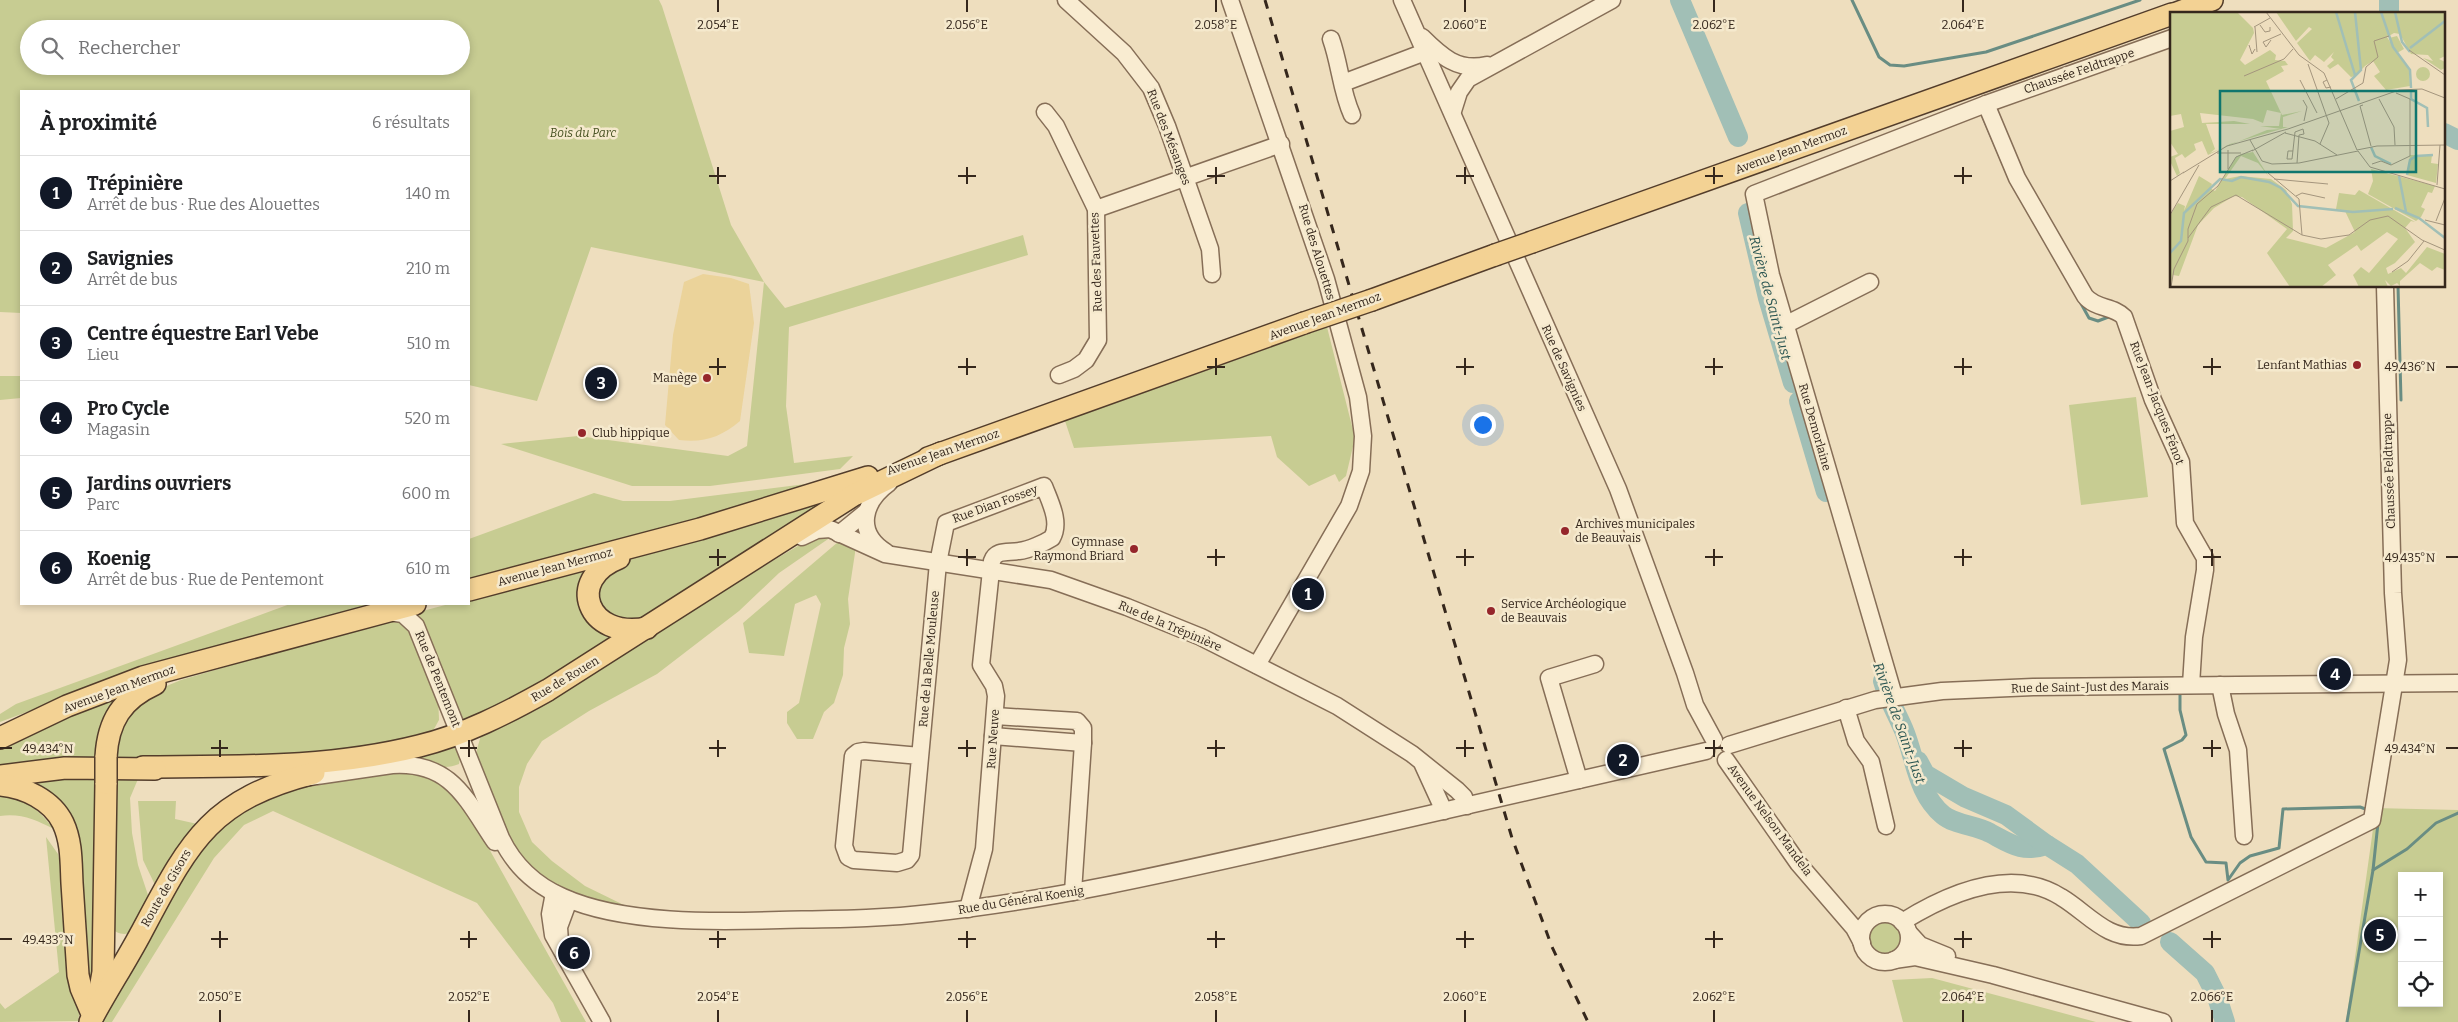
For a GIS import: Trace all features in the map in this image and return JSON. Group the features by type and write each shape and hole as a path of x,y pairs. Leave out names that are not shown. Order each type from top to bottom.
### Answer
{"main road":[{"name":"Avenue Jean Mermoz","path":"2179,12 2212,0"},
{"name":"Avenue Jean Mermoz","path":"470,590 663,539 941,453 2170,15"},
{"name":"Rue de Rouen","path":"143,767 302,764 360,758 420,746 460,733 532,699 648,628 854,495 941,453"},
{"path":"648,628 624,630 605,624 592,609 590,589 596,572 605,564 663,539"},
{"name":"Avenue Jean Mermoz","path":"0,738 67,706 143,677 411,605"},
{"path":"78,975 89,986 106,988 103,924 106,757 113,722 119,710 132,696 162,681 256,648"},
{"name":"Route de Gisors","path":"91,1019 106,988 138,938 176,868 199,835 232,807 282,782 420,746"},
{"path":"0,776 55,769 143,767 177,772 226,773 282,782"},
{"path":"0,785 34,795 49,806 63,824 70,856 78,975 91,1019"},
{"path":"103,924 109,934 119,940 129,942 138,938"}],"street":[{"name":"Rue des Mésanges","path":"1066,0 1124,53 1143,75 1158,104 1210,249 1212,274"},
{"name":"Rue des Alouettes","path":"1230,0 1318,253 1360,410 1363,448 1358,481 1344,516 1258,665"},
{"name":"Rue de Savignies","path":"1402,0 1618,489 1684,669 1695,705 1719,749"},
{"path":"1453,112 1460,92 1468,79 1612,0"},
{"path":"1416,32 1442,56 1459,66 1483,66 1503,60"},
{"path":"1331,39 1346,100 1352,116"},
{"name":"Chaussée Feldtrappe","path":"1986,104 2170,39"},
{"path":"1343,83 1425,52"},
{"name":"Rue Demorlaine","path":"1889,697 1873,622 1768,263 1754,194 1986,104"},
{"name":"Rue Jean-Jacques Fénot","path":"1986,104 2017,178 2086,296 2092,303 2115,311 2124,318 2153,400 2180,456 2186,523 2201,549 2205,563 2194,637 2182,685"},
{"name":"Rue des Fauvettes","path":"1045,112 1056,126 1096,209 1098,340 1086,360 1074,369 1059,375"},
{"path":"1096,209 1281,144"},
{"path":"1785,324 1870,282"},
{"name":"Chaussée Feldtrappe","path":"1906,927 1936,902 1955,894 1990,885 2018,884 2055,894 2105,929 2119,936 2133,937 2147,934 2372,820 2398,660 2393,593 2385,288"},
{"path":"839,534 866,512 877,492 919,463"},
{"name":"Rue Dian Fossey","path":"938,563 948,521 1044,486 1054,513 1053,536 1020,551 1007,551 995,555 992,559 991,571"},
{"name":"Rue de la Trépinière","path":"866,512 866,523 870,536 879,547 894,556"},
{"name":"Rue de la Trépinière","path":"760,555 817,530 827,528 866,547 894,556 1040,578 1072,586 1187,631 1258,665 1346,711 1420,761 1461,794 1467,806"},
{"name":"Rue de la Belle Mouleuse","path":"920,756 864,751 858,752 853,756 844,846 848,857 854,860 896,864 904,862 909,858 920,756 938,563"},
{"name":"Rue Neuve","path":"968,909 984,849 993,736 996,690 981,664 991,571"},
{"name":"Rue de Pentemont","path":"379,613 393,612 403,614 416,626 504,844 528,876 562,896"},
{"path":"1580,780 1549,678 1595,664"},
{"name":"Rue de Saint-Just des Marais","path":"1467,806 1719,749 1846,708 1889,697 2002,688 2458,684"},
{"path":"2220,685 2226,714 2238,750 2244,836"},
{"path":"1846,708 1856,741 1872,762 1886,826"},
{"path":"994,716 1077,721 1083,728 1073,892"},
{"path":"993,736 1083,743"},
{"name":"Avenue Nelson Mandela","path":"1719,749 1792,855 1854,928 1862,943"},
{"path":"438,773 457,770 465,765 469,757"},
{"path":"1420,761 1444,811"},
{"path":"282,782 400,765 419,766 438,773 459,788 505,856 528,876"},
{"name":"Rue du Général Koenig","path":"562,896 635,915 704,921 898,916 968,909 1073,892 1467,806"},
{"name":"Avenue Nelson Mandela","path":"1813,881 1860,915 1878,915"},
{"path":"562,896 559,930 562,950 602,1022"},
{"path":"1994,975 1920,945 1906,927 1891,915 1878,915 1869,921 1864,928 1862,943 1867,953 1876,960 1884,962 1915,957 1994,975 2163,1022"},
{"path":"1894,960 1906,949 1906,927"}],"green space":[{"name":"Bois du Parc","path":"0,0 659,0 731,225 764,282 591,247 537,401 470,385 470,90 20,90 20,313 0,312"},
{"path":"1023,235 1028,255 789,327 786,406 794,463 853,456 840,469 710,486 632,486 501,444 578,436 728,456 747,446 764,282 785,308"},
{"path":"1327,327 1355,438 1346,476 1339,482 1335,474 1309,486 1277,457 1271,436 1074,448 1065,421"},
{"path":"0,376 20,376 20,398 0,400"},
{"path":"2136,397 2148,497 2081,505 2069,405"},
{"path":"822,482 815,489 470,583 470,539 594,493 623,501 670,501"},
{"path":"828,500 632,624 602,612 596,592 598,579 625,560"},
{"path":"818,534 831,537 779,573 739,611 657,674 589,711 542,741 527,764 519,787 519,812 532,842 552,861 585,886 630,908 594,899 559,886 529,865 517,851 507,834 477,759 477,749 482,732 519,712"},
{"path":"838,542 855,550 848,599 850,624 844,648 843,675 834,703 824,712 813,739 797,739 787,723 787,712 799,703 821,604 816,595 795,604 784,656 749,653 743,623"},
{"path":"594,565 584,596 623,635 519,698 463,724 415,613 445,605 470,605 470,598"},
{"path":"287,605 388,605 134,672 0,722 0,714 16,704"},
{"path":"385,620 404,624 413,637 438,694 439,720 434,729 421,739 334,758 113,763 115,736 145,695 181,680"},
{"path":"137,686 100,761 0,772 0,749"},
{"path":"459,741 461,752 459,764 441,767 412,758"},
{"path":"398,770 415,772 439,780 469,813 586,1022 561,1022 553,1003 477,903 273,811 244,825 214,858 112,1022 99,1022 193,853 211,834 274,791"},
{"path":"42,777 99,778 96,977 84,975 76,861 25,783"},
{"path":"112,778 138,779 130,798 132,833 138,865 149,898 132,933 128,934 117,933 110,927"},
{"path":"0,792 8,793 23,800 37,811 54,829 28,818 8,815 0,816"},
{"path":"138,801 176,801 175,819 202,825 156,887 143,860"},
{"path":"2374,808 2458,810 2458,1022 2346,1022 2373,829"},
{"path":"46,837 58,854 61,868 80,1010 78,1021 0,1022 0,1003 5,1009 59,972"},
{"path":"1885,920 1897,925 1902,937 1897,949 1885,954 1873,949 1868,937 1873,925"},
{"path":"1932,978 2096,1022 1903,1022 1892,980"}],"sand":[{"name":"Manège","path":"703,274 731,278 749,284 754,323 740,421 712,438 696,441 679,440 665,425 673,335 684,282"}],"waterway":[{"name":"Rivière de Saint-Just","path":"1680,0 1738,137"},
{"path":"1852,0 1879,57 1890,65 1904,66 1986,52 2140,0"},
{"path":"2389,0 2389,12"},
{"path":"1983,117 2003,164"},
{"path":"2446,134 2458,140"},
{"name":"Rivière de Saint-Just","path":"1748,213 1768,298 1793,383"},
{"path":"2398,288 2401,400"},
{"path":"2079,300 2089,318 2098,321 2111,316"},
{"name":"Rivière de Saint-Just","path":"1799,401 1826,492"},
{"name":"Rivière de Saint-Just","path":"1883,681 1905,733 1923,787 1935,807 1943,815 1953,821 1984,830 2017,846 2030,848 2047,845 2077,864 2141,923"},
{"path":"2180,690 2180,710 2186,735 2182,740 2164,749 2191,837 2206,862 2226,863 2228,880 2240,863 2250,856 2279,848 2283,809 2360,807 2368,810"},
{"path":"1918,761 1925,774 1964,797 2006,815 2047,845"},
{"path":"2347,1022 2373,870 2407,849 2436,823 2458,813"},
{"path":"2373,870 2378,823"},
{"name":"Rivière de Saint-Just","path":"2170,942 2205,973 2217,997 2225,1022"}],"railway":[{"path":"1265,0 1512,838 1552,947 1588,1022"}],"place":[{"name":"Lenfant Mathias","path":"2357,365"},
{"name":"Manège","path":"707,378"},
{"name":"Centre équestre Earl Vebe","path":"601,383"},
{"name":"Club hippique","path":"582,433"},
{"name":"Archives municipales de Beauvais","path":"1565,531"},
{"name":"Gymnase Raymond Briard","path":"1134,549"},
{"name":"Trépinière","path":"1308,594"},
{"name":"Service Archéologique de Beauvais","path":"1491,611"},
{"name":"Pro Cycle","path":"2335,674"},
{"name":"Savignies","path":"1623,760"},
{"name":"Jardins ouvriers","path":"2380,935"},
{"name":"Koenig","path":"574,953"}]}
